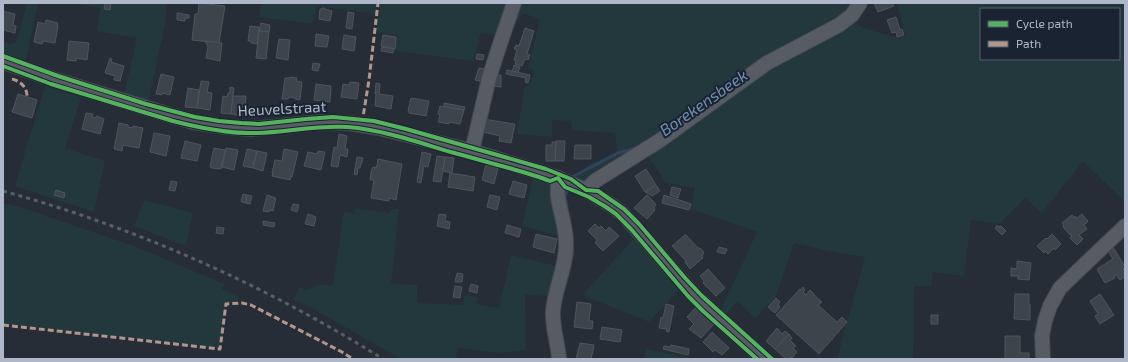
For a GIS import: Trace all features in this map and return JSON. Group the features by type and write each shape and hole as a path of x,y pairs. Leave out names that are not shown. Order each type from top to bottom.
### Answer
{"street":[{"path":"472,151 489,78 514,3"},
{"path":"586,190 595,181 659,141 768,63 839,25 852,15 860,3"},
{"name":"Heuvelstraat","path":"3,62 43,76 193,122 251,129 320,122 379,128 472,151 563,181 586,190 623,214 695,296 764,359"},
{"path":"559,359 554,334 553,310 565,259 566,231 558,197 563,181"},
{"path":"1043,359 1042,336 1045,321 1050,306 1060,288 1125,226"}],"green space":[{"path":"27,3 38,3 25,64 3,57 3,42 11,44 17,41"},
{"path":"71,3 167,3 165,24 148,102 124,95 137,38 97,31 100,8"},
{"path":"261,3 377,3 375,14 317,6 313,24 259,17"},
{"path":"380,3 853,3 843,15 705,101 585,182 576,177 588,165 617,152 615,133 572,130 571,121 552,120 552,137 517,134 524,88 531,83 534,71 528,68 540,19 523,13 520,19 513,22 503,36 481,32 473,61 395,51 397,35 376,32"},
{"path":"896,3 1125,3 1125,202 1083,161 1042,213 1025,198 999,224 971,220 964,276 933,272 931,286 914,286 913,359 837,359 865,257 794,243 776,296 755,318 738,301 726,314 721,310 757,232 691,209 695,188 666,183 647,155 770,68 851,20 863,28 898,38 906,36"},
{"path":"45,86 81,97 65,148 105,161 94,212 15,186"},
{"path":"533,178 550,183 553,188 564,237 522,226"},
{"path":"144,200 193,213 186,246 134,226"},
{"path":"3,203 23,208 131,245 225,284 222,289 239,297 237,303 226,303 223,334 218,348 3,324"},
{"path":"355,208 390,213 391,209 399,209 391,284 417,285 417,303 463,305 464,295 478,297 476,304 499,308 511,255 561,267 553,296 525,295 526,350 501,353 458,348 456,359 401,359 310,307 294,300 299,287 307,290 318,285 333,285 344,212 354,214"},
{"path":"634,239 679,290 649,322 582,295"},
{"path":"646,349 696,359 645,359"}],"building":[{"path":"105,3 111,3 110,10 104,9"},
{"path":"199,3 225,6 219,43 192,40 195,14 198,14"},
{"path":"874,3 893,3 894,6 878,12"},
{"path":"322,8 332,11 330,21 319,19 320,9"},
{"path":"3,11 15,14 13,25 16,26 15,33 3,30"},
{"path":"348,12 354,13 352,29 346,28"},
{"path":"177,13 189,15 189,18 185,18 185,21 177,20"},
{"path":"896,17 900,30 902,29 904,35 897,37 896,32 892,33 887,20"},
{"path":"46,20 58,23 55,43 43,41 42,44 34,42 38,22 45,24"},
{"path":"261,23 270,25 269,32 259,31"},
{"path":"250,26 259,27 257,44 248,41"},
{"path":"525,28 534,31 527,54 530,55 528,60 525,59 522,66 515,64 516,61 514,60 517,50 514,49 516,45 519,46"},
{"path":"259,31 269,32 266,59 256,58"},
{"path":"316,34 329,36 327,47 315,46"},
{"path":"344,35 356,37 354,51 342,49"},
{"path":"383,35 396,37 395,49 381,46"},
{"path":"279,39 290,40 288,60 276,58"},
{"path":"69,41 89,43 87,60 76,58 76,61 67,60"},
{"path":"205,41 222,43 220,61 206,58 208,47"},
{"path":"382,47 394,49 393,53 381,51"},
{"path":"477,54 484,55 483,60 476,59"},
{"path":"110,58 112,59 111,62 124,66 120,81 114,80 115,76 105,73"},
{"path":"313,63 320,64 318,71 312,70"},
{"path":"514,65 520,67 518,73 512,72"},
{"path":"479,68 486,69 483,82 475,80"},
{"path":"507,70 530,75 528,83 525,82 526,78 506,74"},
{"path":"161,74 174,77 170,95 162,93 162,95 156,94"},
{"path":"495,75 501,75 501,87 493,86"},
{"path":"285,78 297,78 296,81 302,82 300,100 289,97 288,99 282,99"},
{"path":"201,81 209,82 207,92 212,93 210,110 197,108"},
{"path":"350,82 359,83 357,99 341,97 343,84 349,85"},
{"path":"376,83 380,84 379,94 393,96 391,109 375,106"},
{"path":"316,84 331,86 330,102 314,100"},
{"path":"230,87 234,88 231,114 221,113 223,96 227,97 228,93 230,93"},
{"path":"188,88 199,90 197,108 185,107"},
{"path":"18,94 37,100 32,118 12,112"},
{"path":"233,96 246,96 243,116 231,114"},
{"path":"411,98 429,101 426,116 409,113 408,111"},
{"path":"444,103 465,107 464,110 444,107"},
{"path":"440,106 464,110 460,124 438,122"},
{"path":"86,113 93,114 92,117 96,118 97,116 104,119 100,134 82,129"},
{"path":"483,119 515,124 511,143 499,141 500,136 483,132"},
{"path":"119,123 128,125 128,127 133,128 133,126 143,128 139,148 123,145 122,151 114,149"},
{"path":"154,133 170,136 166,156 150,152"},
{"path":"339,134 347,136 345,149 348,149 347,157 340,155 338,167 331,166 334,147 337,148"},
{"path":"185,141 201,145 197,161 181,158"},
{"path":"556,141 565,141 564,161 555,161"},
{"path":"552,142 556,142 555,161 546,161 546,145 552,145"},
{"path":"575,145 591,145 591,159 574,159"},
{"path":"214,148 225,150 221,169 211,168 210,166"},
{"path":"226,148 238,150 234,170 222,167"},
{"path":"247,149 257,151 253,168 243,166"},
{"path":"284,149 298,152 290,180 272,176 275,160 282,161"},
{"path":"257,151 267,153 263,171 253,168"},
{"path":"318,151 325,152 321,170 304,166 308,152 317,154"},
{"path":"422,152 431,154 428,167 424,166 421,183 417,182"},
{"path":"437,156 445,157 441,182 433,181"},
{"path":"357,157 363,158 360,168 358,168 357,175 354,174"},
{"path":"445,157 454,158 452,173 443,171"},
{"path":"378,159 402,164 396,200 389,198 389,201 371,198 374,180 370,180 371,172 373,167 376,168"},
{"path":"486,165 498,168 494,184 482,180"},
{"path":"646,169 656,185 645,192 635,176"},
{"path":"450,173 475,177 473,191 448,187"},
{"path":"171,181 177,182 175,191 169,190"},
{"path":"513,181 527,185 524,198 509,194"},
{"path":"656,185 660,191 652,196 645,192"},
{"path":"672,187 681,189 678,198 670,195"},
{"path":"56,190 65,193 64,198 54,195"},
{"path":"243,194 247,195 246,203 241,202"},
{"path":"247,195 252,196 250,204 246,203"},
{"path":"267,195 276,198 273,211 270,210 269,212 263,211"},
{"path":"490,195 500,197 497,210 487,207"},
{"path":"647,195 656,204 654,208 655,210 647,219 634,208"},
{"path":"664,195 691,204 689,210 662,203"},
{"path":"293,204 299,205 297,212 291,210"},
{"path":"308,214 316,217 314,226 305,224"},
{"path":"439,214 446,215 445,221 450,222 449,229 437,226"},
{"path":"1082,214 1088,221 1084,225 1087,229 1079,235 1083,239 1077,245 1070,238 1072,237 1063,227 1064,226 1062,223 1072,215 1074,218 1075,216 1077,218"},
{"path":"263,221 275,223 274,227 263,225"},
{"path":"595,224 599,228 601,226 606,231 609,227 619,236 603,251 595,243 597,240 588,231"},
{"path":"507,225 521,229 519,237 505,233"},
{"path":"997,225 999,227 1001,226 1006,231 1002,235 995,228"},
{"path":"217,227 224,228 223,234 216,233"},
{"path":"536,234 557,239 554,253 533,247"},
{"path":"1052,234 1061,244 1048,254 1045,251 1044,253 1037,246"},
{"path":"685,235 704,252 702,256 703,258 690,269 685,262 686,261 672,246"},
{"path":"719,247 727,249 725,254 717,252"},
{"path":"1113,247 1124,265 1122,266 1125,271 1125,277 1120,280 1116,275 1114,276 1115,278 1105,283 1097,269 1113,259 1108,251"},
{"path":"1017,261 1031,263 1029,280 1018,279 1018,276 1011,276 1011,268 1017,269"},
{"path":"708,269 725,288 716,296 703,283 704,281 700,276"},
{"path":"457,273 463,274 462,282 455,282"},
{"path":"471,284 478,286 477,293 469,291"},
{"path":"455,286 462,287 460,298 453,297"},
{"path":"803,287 805,290 803,292 806,295 810,290 822,302 818,305 837,322 842,317 847,322 819,354 776,315"},
{"path":"1015,294 1029,294 1030,320 1014,319"},
{"path":"1100,294 1114,315 1100,324 1095,316 1098,314 1090,301"},
{"path":"776,298 780,302 778,305 780,307 775,313 768,307"},
{"path":"577,302 591,304 589,321 593,321 592,329 574,327"},
{"path":"666,304 674,306 669,332 666,331 667,329 659,328"},
{"path":"696,307 714,324 701,338 689,329 694,324 687,317"},
{"path":"931,315 938,315 938,324 931,324"},
{"path":"602,327 622,330 620,342 600,339"},
{"path":"777,328 782,334 785,331 789,334 775,349 766,341"},
{"path":"712,332 729,348 722,355 715,350 713,352 703,342"},
{"path":"789,334 792,338 790,340 796,346 793,348 797,352 792,358 786,359 775,349"},
{"path":"1005,336 1020,336 1020,353 1029,353 1029,359 1005,359"},
{"path":"580,343 594,345 591,359 576,359"},
{"path":"671,345 689,349 688,355 663,349 664,346 670,347"}],"waterway":[{"name":"Borekensbeek","path":"572,177 618,153 636,148"},
{"name":"Borekensbeek","path":"567,190 565,197 567,206"},
{"name":"Borekensbeek","path":"571,259 573,254 572,241"}],"railway":[{"path":"3,191 102,222 199,261 293,307 383,359"}],"marked path":[{"path":"362,123 369,80 378,3"},
{"path":"12,79 18,81 22,85 26,90 27,96"},
{"path":"3,325 220,349 226,304 242,303 251,305 353,359"}],"cycle path":[{"path":"3,56 58,76 146,104 195,117 219,121 259,124 333,117 374,121 546,169 571,179 586,190 598,191 624,209 702,296 772,359"},
{"path":"3,66 51,84 173,121 204,128 246,133 325,127 348,127 400,137 550,181 558,178 565,187 589,197 616,214 631,229 688,296 757,359"}]}
